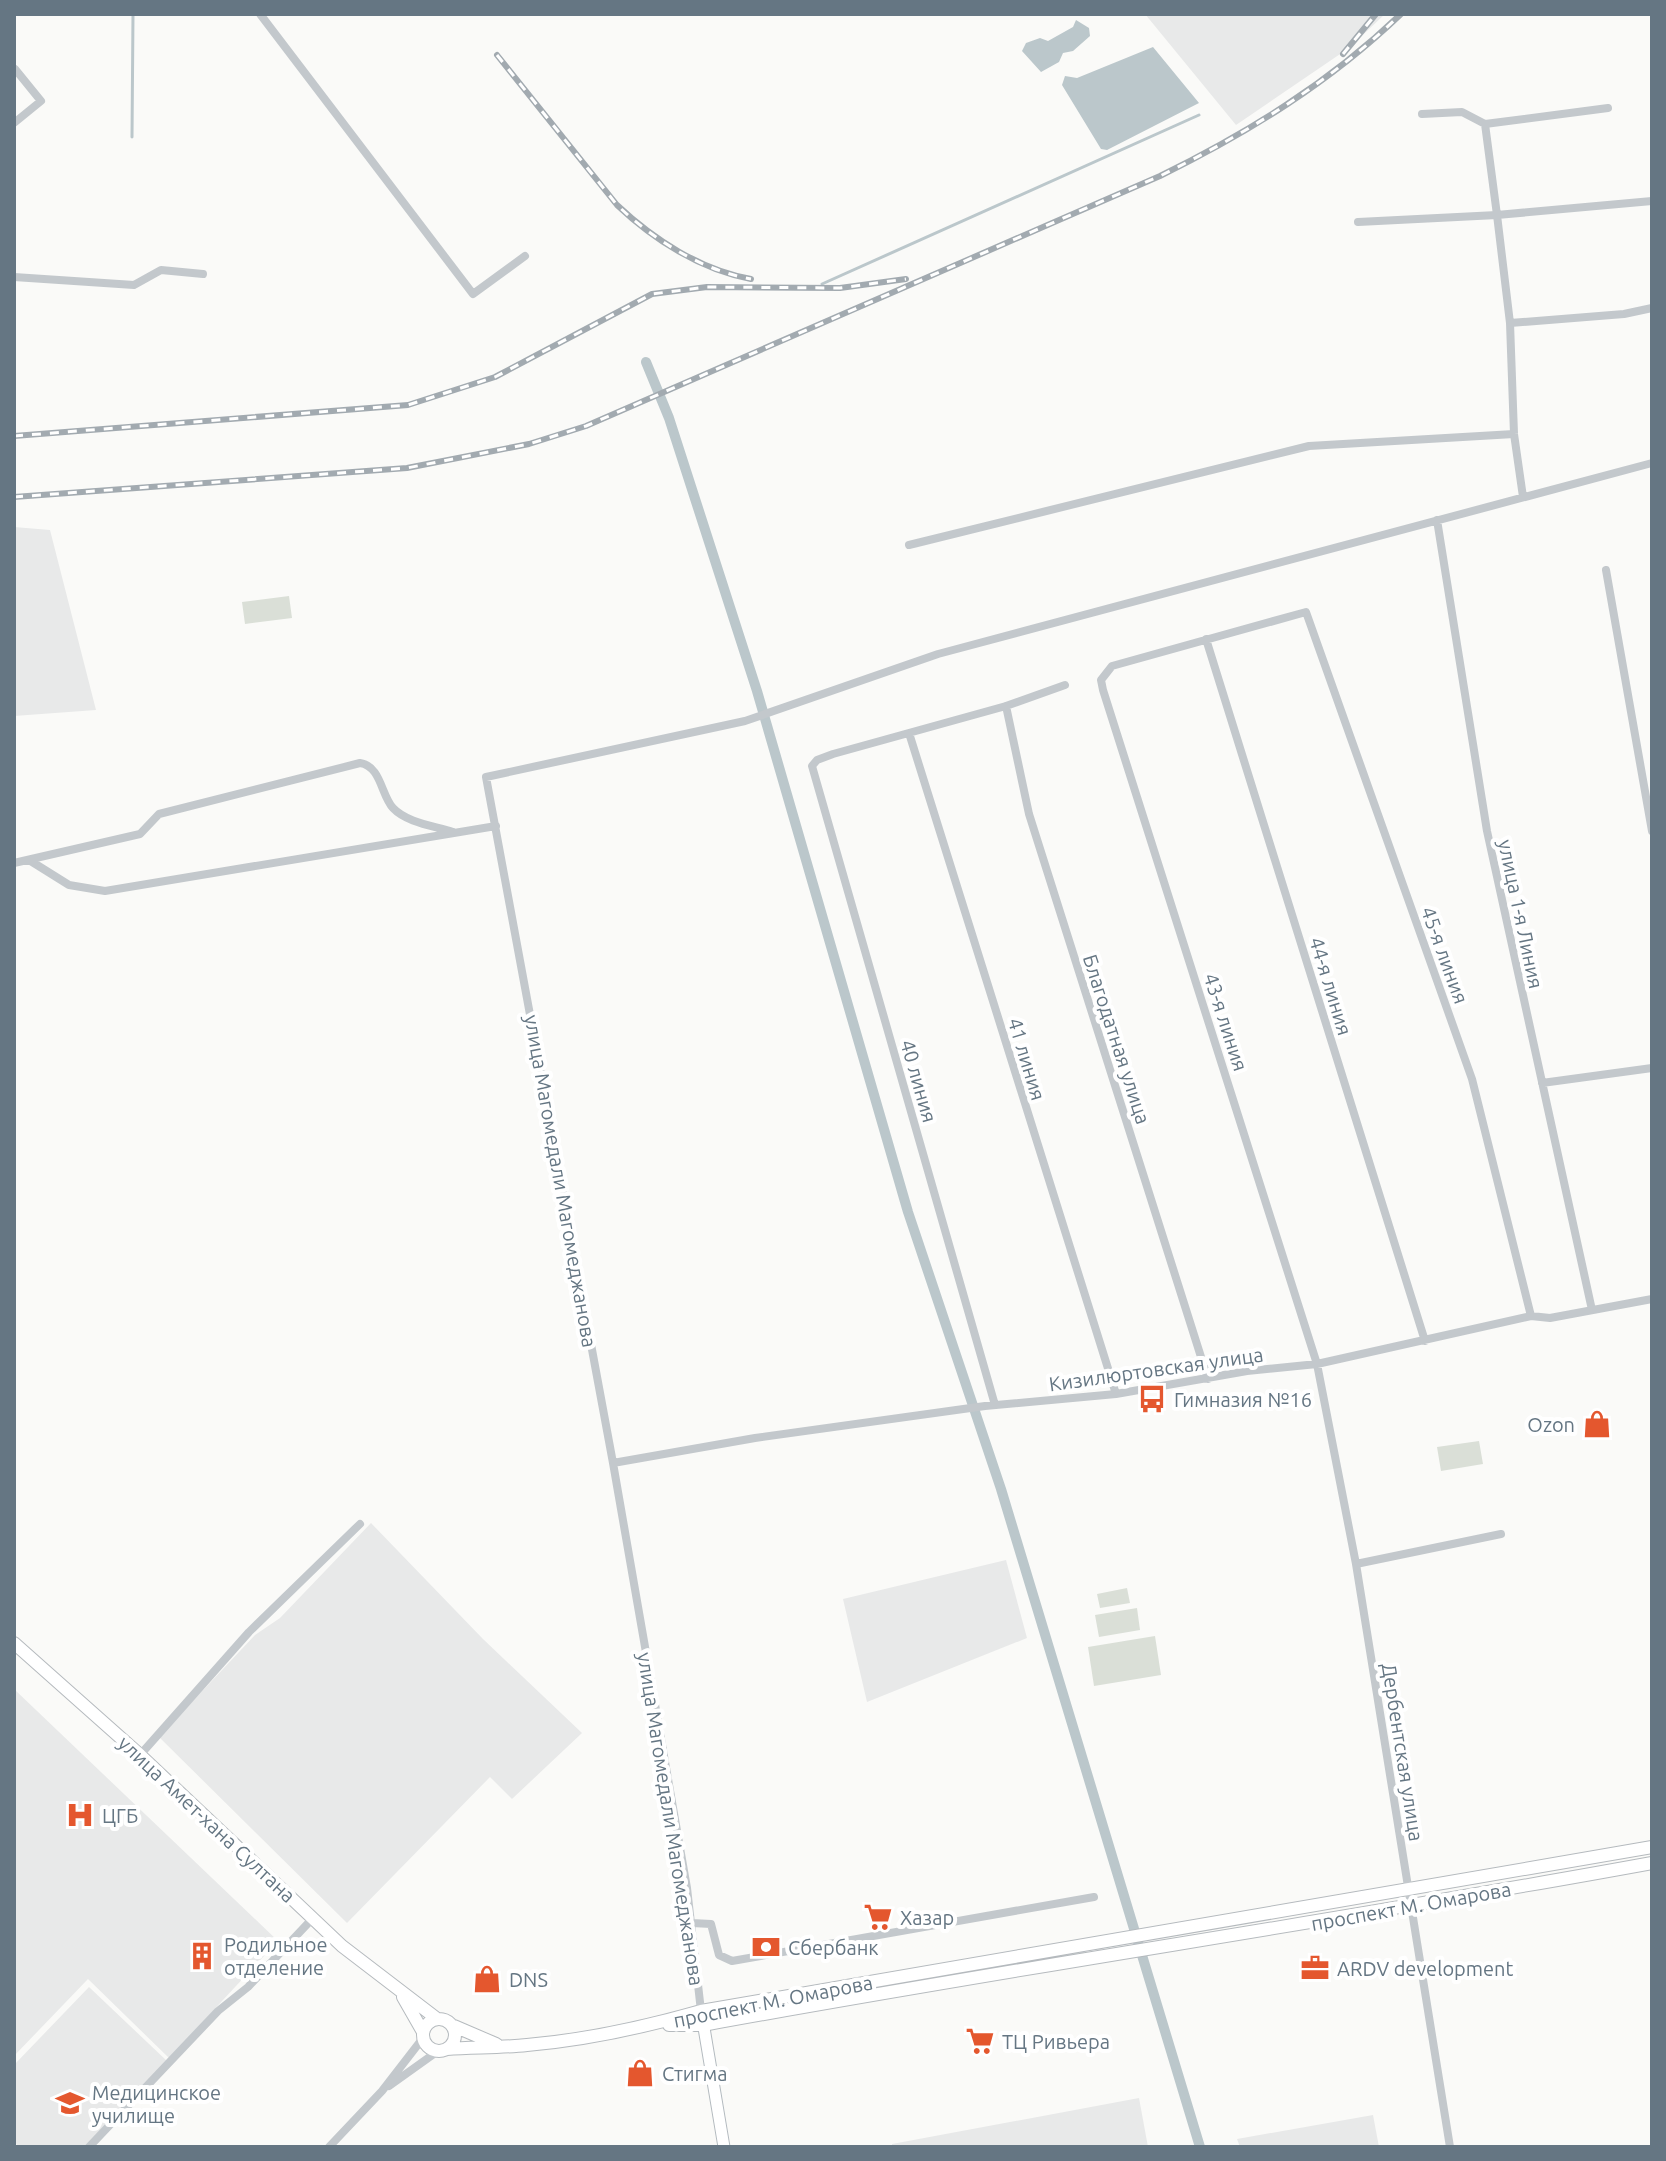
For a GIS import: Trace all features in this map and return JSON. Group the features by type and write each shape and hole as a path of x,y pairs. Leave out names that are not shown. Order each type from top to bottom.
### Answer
{"main road":[{"name":"улица Амет-хана Султана","path":"14,1643 140,1755 313,1918 401,1994"},
{"name":"проспект М. Омарова","path":"1149,1942 1652,1847"},
{"name":"проспект М. Омарова","path":"654,2025 701,2011 1149,1942 1413,1907 1652,1863"},
{"name":"проспект М. Омарова","path":"654,2025 703,2025 1122,1946"},
{"path":"401,1994 436,2018 446,2019 454,2026 499,2045"},
{"path":"401,1994 432,2049 528,2045 654,2025"},
{"name":"улица Магомедали Магомеджановa","path":"701,2011 724,2147"},
{"path":"423,2035 427,2023 436,2018"},
{"path":"443,2050 456,2035 454,2026"}],"street":[{"path":"260,14 473,294 525,256"},
{"path":"14,123 41,101 15,69"},
{"path":"1422,114 1462,112 1485,124 1608,108"},
{"path":"1485,124 1510,323 1514,434 1523,497"},
{"path":"1358,222 1497,215 1652,201"},
{"path":"14,277 134,285 161,270 203,274"},
{"path":"1510,323 1624,314 1652,308"},
{"path":"909,545 1309,446 1514,434"},
{"path":"1437,520 1652,463"},
{"name":"улица Магомедали Магомеджановa","path":"701,2011 692,1923 613,1463 486,777 745,721 938,654 1437,520"},
{"name":"улица 1-я Линия","path":"1437,520 1487,831 1592,1310"},
{"path":"1606,570 1652,831"},
{"name":"45-я линия","path":"1206,639 1306,612 1472,1079 1531,1316"},
{"name":"43-я линия","path":"1206,639 1112,666 1101,680 1317,1364"},
{"name":"44-я линия","path":"1206,639 1425,1341"},
{"path":"909,733 1006,706 1065,685"},
{"name":"Благодатная улица","path":"1006,706 1029,814 1208,1379"},
{"name":"40 линия","path":"909,733 817,760 812,766 995,1405"},
{"name":"41 линия","path":"909,733 1116,1394"},
{"path":"14,863 140,834 159,814 360,763 373,769 395,810 406,818 453,832"},
{"path":"29,860 69,885 105,891 496,826"},
{"path":"1542,1083 1652,1068"},
{"name":"Кизилюртовская улица","path":"613,1463 755,1438 967,1408 1116,1394 1317,1364 1531,1316 1550,1318 1652,1299"},
{"name":"Дербентская улица","path":"1317,1364 1356,1564 1450,2147"},
{"path":"140,1755 249,1632 360,1524"},
{"path":"1356,1564 1501,1534"},
{"path":"692,1923 711,1924 719,1955 732,1961 1094,1897"},
{"path":"89,2147 218,2011 248,1987 313,1918"},
{"path":"329,2147 382,2091 423,2035"},
{"path":"382,2091 443,2050"}],"shaded area":[{"path":"1145,14 1385,14 1349,48 1236,125"},
{"path":"1076,20 1089,28 1090,36 1073,51 1063,53 1059,62 1041,72 1022,51 1026,43 1040,38 1048,41 1073,27"},
{"path":"1153,47 1199,103 1107,150 1101,149 1062,85 1065,76 1077,78"},
{"path":"14,527 50,530 96,710 14,716"},
{"path":"289,596 292,618 245,624 242,602"},
{"path":"1479,1441 1483,1464 1441,1471 1437,1447"},
{"path":"371,1523 483,1639 582,1733 512,1799 490,1777 347,1923 159,1737 255,1635 280,1618"},
{"path":"1006,1560 1027,1638 867,1702 843,1599"},
{"path":"1127,1588 1130,1603 1100,1608 1097,1594"},
{"path":"1137,1608 1140,1630 1099,1637 1095,1615"},
{"path":"1155,1636 1161,1675 1094,1686 1088,1647"},
{"name":"ЦГБ","path":"14,1689 278,1941 169,2058 88,1979 14,2056"},
{"name":"Медицинское училище","path":"89,1987 167,2061 84,2147 19,2147 14,2142 14,2065"},
{"path":"1139,2098 1148,2147 892,2147 892,2144"},
{"path":"1373,2115 1379,2147 1240,2147 1237,2139"}],"waterway":[{"path":"132,137 133,14"},
{"path":"822,284 1199,115"},
{"path":"646,362 669,418 757,691 908,1212 1001,1489 1200,2147"}],"railway":[{"path":"1343,54 1376,14"},
{"path":"14,497 407,468 529,444 586,426 1160,176 1256,124 1317,84 1401,14"},
{"path":"497,55 617,205 631,218 696,261 751,279"},
{"path":"14,436 408,405 495,377 652,294 707,287 840,288 906,279"}],"place":[{"name":"Гимназия №16","path":"1152,1399"},
{"name":"Ozon","path":"1597,1424"},
{"name":"ЦГБ","path":"80,1815"},
{"name":"Хазар","path":"878,1917"},
{"name":"Сбербанк","path":"766,1947"},
{"name":"Родильное отделение","path":"202,1956"},
{"name":"ARDV development","path":"1315,1968"},
{"name":"DNS","path":"487,1979"},
{"name":"ТЦ Ривьера","path":"980,2041"},
{"name":"Стигма","path":"640,2073"},
{"name":"Медицинское училище","path":"70,2103"}]}
